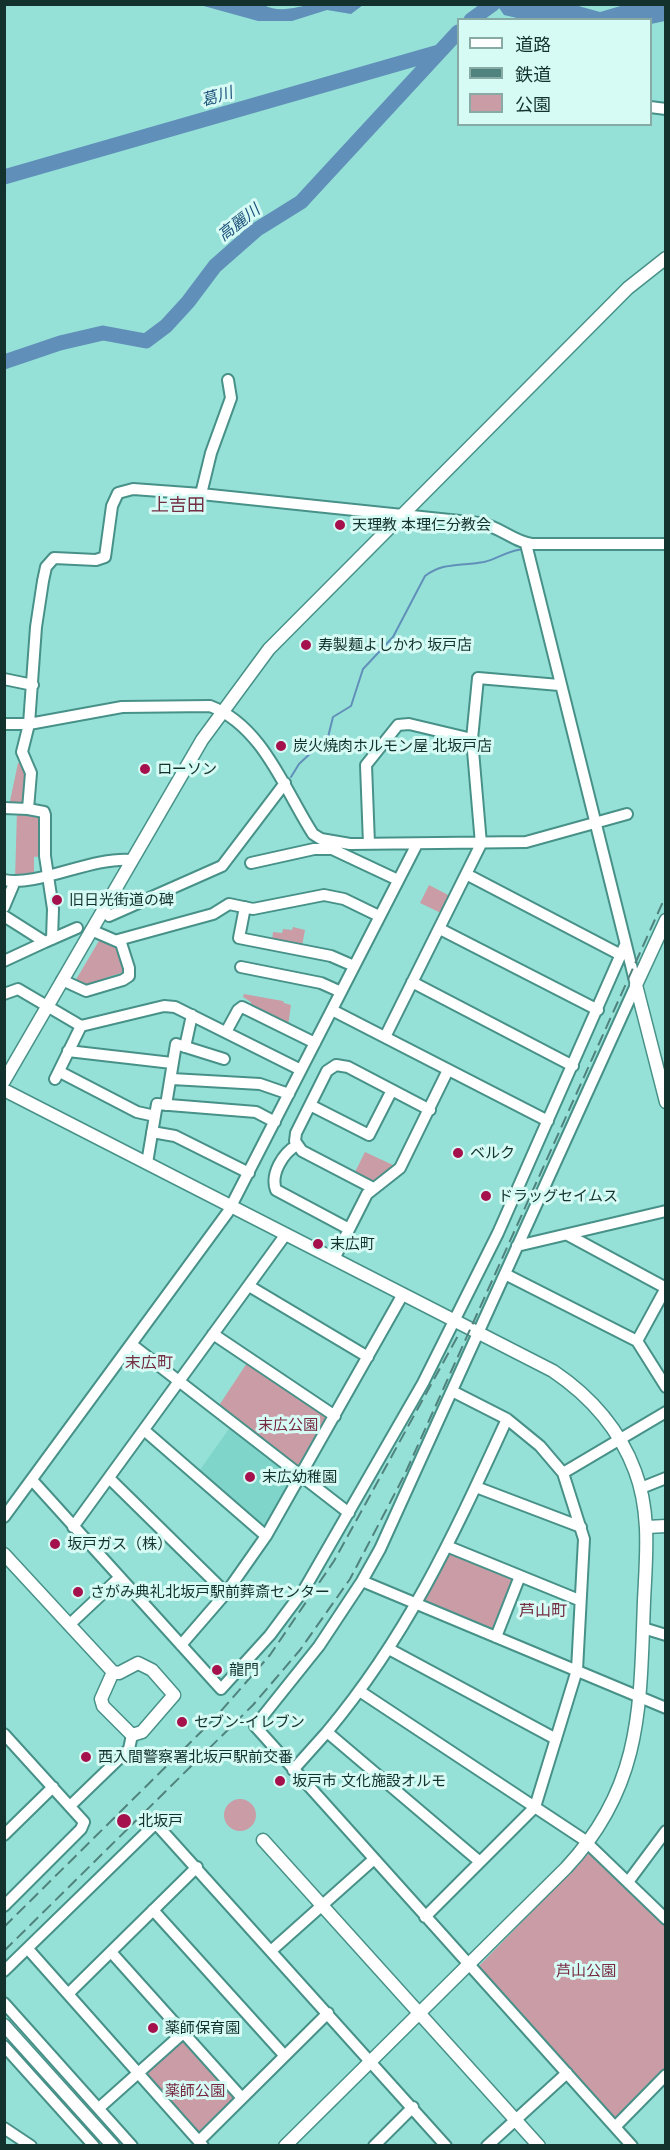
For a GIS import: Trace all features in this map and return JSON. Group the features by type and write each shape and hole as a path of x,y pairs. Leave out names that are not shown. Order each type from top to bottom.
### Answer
{"street":[{"path":"4,1081 196,750 223,711 285,632 628,288 666,258"},
{"path":"201,494 211,453 231,398 228,380"},
{"path":"28,809 31,773 22,752 29,724 36,627 46,567 50,560 58,558 96,560 105,557 113,501 118,493 125,489 201,494 491,525 526,544 666,544"},
{"path":"526,544 623,950 636,985 666,1102"},
{"path":"385,1037 468,875 481,844 472,739 478,678 559,685"},
{"path":"4,679 33,685"},
{"path":"4,724 29,724 122,707 200,706 223,711 266,753 285,783 300,814 316,837 350,844 526,842 627,814"},
{"path":"369,844 366,765 398,725 409,724 472,739"},
{"path":"109,916 222,866 285,783"},
{"path":"4,808 44,812 53,909 49,940"},
{"path":"4,1517 231,1206 417,844"},
{"path":"251,863 314,849 332,849 398,880"},
{"path":"4,907 10,880 91,864 132,860"},
{"path":"468,875 623,950"},
{"path":"118,940 203,917 229,904 254,909 324,895 344,899 380,916"},
{"path":"244,907 239,938 331,956 354,966"},
{"path":"4,916 49,940"},
{"path":"632,2145 256,1730 256,1723 307,1663 362,1581 393,1521 666,920"},
{"path":"4,961 77,928"},
{"path":"440,929 598,1010"},
{"path":"62,980 86,991 127,978 129,968 123,946 118,940 91,930"},
{"path":"32,1480 220,1689 270,1635 305,1588 349,1514 456,1320 573,1066 623,950"},
{"path":"241,967 321,983 341,992"},
{"path":"412,982 573,1066"},
{"path":"4,994 18,989 81,1026 154,1007 175,1007 301,1070"},
{"path":"226,1032 238,1010 243,1007 315,1043"},
{"path":"332,1010 548,1121"},
{"path":"185,1047 192,1015"},
{"path":"81,1026 58,1076 137,1112 155,1116"},
{"path":"166,1105 176,1044 224,1059"},
{"path":"68,1051 172,1064"},
{"path":"373,1188 302,1152 297,1145 296,1132 327,1071 336,1065 348,1067 430,1110"},
{"path":"334,1259 367,1194 400,1167 448,1070"},
{"path":"171,1079 260,1084 289,1094"},
{"path":"4,1090 553,1371 595,1404 620,1439 641,1488 647,1527 640,1698 636,1735 625,1774 608,1810 588,1843 285,2145"},
{"path":"310,1105 369,1135 392,1090"},
{"path":"147,1163 157,1104 256,1112 275,1122"},
{"path":"152,1132 175,1136 249,1173"},
{"path":"297,1145 288,1150 275,1174 276,1190 349,1229"},
{"path":"517,1246 666,1211"},
{"path":"73,1527 286,1234"},
{"path":"568,1235 666,1288 637,1341"},
{"path":"505,1274 637,1341 666,1388"},
{"path":"249,1286 368,1357"},
{"path":"181,1645 226,1593 267,1536 403,1294"},
{"path":"213,1335 335,1416"},
{"path":"131,1344 349,1514"},
{"path":"655,1371 666,1365"},
{"path":"425,1917 535,1807 577,1670 584,1539 563,1473 540,1446 507,1419 452,1391"},
{"path":"563,1473 666,1412"},
{"path":"293,1770 361,1692 417,1605 449,1546 507,1419"},
{"path":"144,1430 267,1536"},
{"path":"109,1478 226,1593"},
{"path":"641,1488 666,1478"},
{"path":"476,1487 581,1527"},
{"path":"647,1527 666,1526"},
{"path":"449,1546 579,1600"},
{"path":"4,1554 113,1672"},
{"path":"496,1636 520,1576"},
{"path":"69,1625 119,1578"},
{"path":"362,1581 666,1708"},
{"path":"643,1629 666,1635"},
{"path":"389,1649 556,1739"},
{"path":"113,1672 118,1672 131,1665 144,1664 174,1695 141,1732 132,1735"},
{"path":"113,1672 112,1679 102,1693 103,1706 132,1735"},
{"path":"361,1692 588,1843 666,1919"},
{"path":"327,1732 480,1862"},
{"path":"4,1734 82,1819 83,1826 4,1906"},
{"path":"70,1806 129,1749 132,1735"},
{"path":"6,1830 53,1787"},
{"path":"4,1971 153,1826 161,1828 446,2145"},
{"path":"628,1882 664,1835"},
{"path":"263,1840 539,2145"},
{"path":"272,1950 373,1860"},
{"path":"68,1994 197,1867"},
{"path":"153,1910 284,2055"},
{"path":"28,1949 201,2143 284,2055 328,2013"},
{"path":"111,1952 242,2098"},
{"path":"4,2003 132,2145"},
{"path":"4,2025 113,2145"},
{"path":"99,2108 183,2033"},
{"path":"6,2051 89,2144"},
{"path":"487,2145 567,2073"},
{"path":"615,2127 666,2075"},
{"path":"374,2145 413,2107"},
{"path":"4,2128 30,2145"}],"shaded area":[{"name":"末広幼稚園","path":"231,1426 294,1475 295,1479 267,1527 263,1527 199,1471"}],"green space":[{"path":"18,763 25,764 28,772 26,807 9,806"},
{"path":"17,811 41,816 42,856 34,857 34,874 15,879"},
{"path":"429,885 452,897 443,914 420,903"},
{"path":"293,927 305,930 302,946 272,940 273,932 282,933 283,929 292,930"},
{"path":"100,939 117,944 126,968 124,972 105,978 105,982 88,987 74,983"},
{"path":"244,994 283,1001 291,1005 288,1026 251,1007 251,1002 243,997"},
{"path":"365,1152 395,1166 372,1184 354,1174"},
{"name":"末広公園","path":"247,1363 327,1415 328,1420 299,1469 218,1407"},
{"path":"452,1553 514,1579 497,1629 492,1632 426,1604 424,1601"},
{"path":"240,1799 251,1804 256,1815 251,1826 240,1831 229,1826 224,1815 229,1804"},
{"name":"芦山公園","path":"591,1851 665,1925 665,2069 617,2120 613,2120 477,1968"},
{"name":"薬師公園","path":"180,2039 185,2040 235,2096 234,2101 201,2133 197,2133 145,2075 146,2071"}],"water":[{"path":"315,4 363,5 351,14 327,10 292,21 258,21 200,5 264,5 276,9 289,9"},
{"path":"497,5 575,5 600,12 624,5 665,5 665,21 652,24 652,18 517,18 504,15"}],"waterway":[{"name":"高麗川","path":"474,18 493,4"},
{"name":"高麗川","path":"4,362 60,343 103,333 146,341 166,326 188,302 215,266 256,230 301,202 457,33"},
{"name":"葛川","path":"4,177 439,52"},
{"path":"291,777 299,764 328,737 333,717 351,706 363,669 393,637 425,576 446,566 484,562 525,549"}],"railway":[{"path":"4,1951 253,1705 300,1650 350,1579 404,1476 666,895"},
{"path":"4,1927 213,1720 270,1655 334,1561 460,1332"}],"place":[{"name":"天理教 本理仁分教会","path":"340,525"},
{"name":"寿製麺よしかわ 坂戸店","path":"306,645"},
{"name":"炭火焼肉ホルモン屋 北坂戸店","path":"281,746"},
{"name":"ローソン","path":"145,769"},
{"name":"旧日光街道の碑","path":"57,900"},
{"name":"ベルク","path":"458,1153"},
{"name":"ドラッグセイムス","path":"486,1196"},
{"name":"末広町","path":"318,1244"},
{"name":"末広幼稚園","path":"250,1477"},
{"name":"坂戸ガス（株）","path":"55,1544"},
{"name":"さがみ典礼北坂戸駅前葬斎センター","path":"78,1592"},
{"name":"龍門","path":"217,1670"},
{"name":"セブン-イレブン","path":"182,1722"},
{"name":"西入間警察署北坂戸駅前交番","path":"86,1757"},
{"name":"坂戸市 文化施設オルモ","path":"280,1781"},
{"name":"北坂戸","path":"124,1821"},
{"name":"薬師保育園","path":"153,2028"}],"district":[{"name":"上吉田","path":"178,506"},
{"name":"末広町","path":"149,1363"},
{"name":"芦山町","path":"543,1611"}]}
